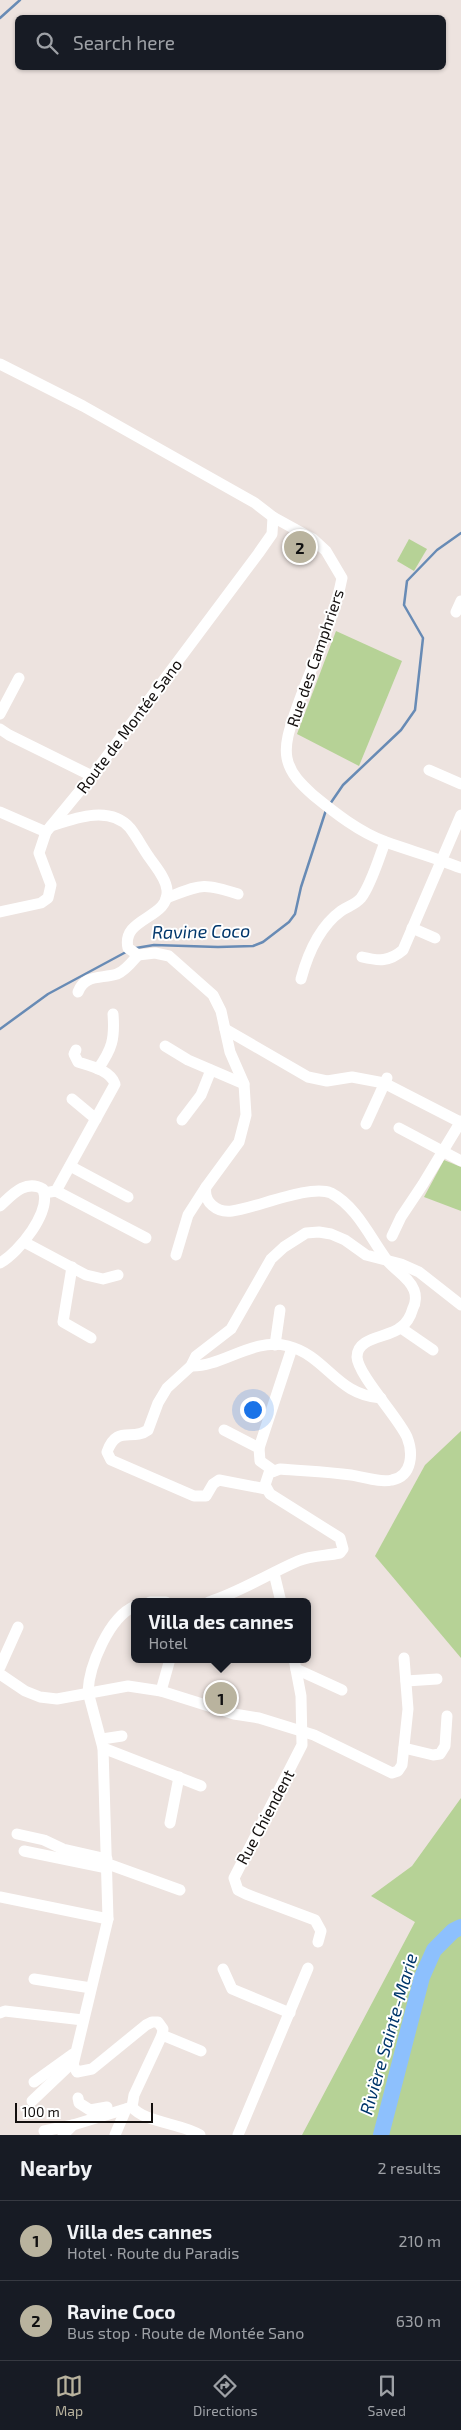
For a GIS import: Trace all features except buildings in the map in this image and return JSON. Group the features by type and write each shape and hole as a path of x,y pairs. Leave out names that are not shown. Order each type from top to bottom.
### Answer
{"street":[{"path":"0,364 108,420 255,503 272,517"},
{"name":"Rue des Camphriers","path":"272,517 313,539 326,551 342,578 338,599 296,710 287,743 287,758 292,772 300,784 359,829 385,842 440,859 461,868"},
{"name":"Route de Montée Sano","path":"0,912 41,903 48,898 51,885 39,854 48,829 92,776 258,554 272,534 272,517"},
{"path":"0,714 19,678"},
{"path":"0,728 9,735 92,776"},
{"path":"429,770 461,784"},
{"path":"0,812 48,829 105,814 118,818 130,828 162,876 167,890 166,898 159,909 134,925 127,942 128,948 138,955"},
{"path":"362,957 378,961 394,958 403,950 440,859 461,815"},
{"path":"301,979 308,952 314,943 339,913 354,904 364,894 385,842"},
{"path":"166,898 207,885 238,894"},
{"path":"412,928 435,938"},
{"path":"78,992 81,985 89,979 118,974 138,955 160,953 173,959 213,995 221,1010 230,1052 244,1084 246,1115 239,1142 188,1215 176,1255"},
{"path":"98,1069 110,1052 114,1014"},
{"path":"225,1029 312,1079 327,1081 352,1077 386,1080 461,1122 401,1217 392,1236"},
{"path":"165,1046 188,1060 244,1084"},
{"path":"56,1191 115,1084 110,1076 98,1069 78,1062 74,1054 76,1050"},
{"path":"182,1120 201,1095 211,1070"},
{"path":"366,1124 386,1080"},
{"path":"72,1099 96,1119"},
{"path":"399,1128 461,1161"},
{"path":"70,1166 128,1197"},
{"path":"0,1206 22,1187 36,1186 43,1189 45,1207 24,1242 0,1263"},
{"path":"206,1187 205,1195 209,1203 217,1209 227,1212 311,1191 330,1193 346,1204 387,1260 409,1282 416,1296 414,1306 401,1328 366,1342 358,1351 358,1362 409,1443 410,1462 402,1476 387,1481 351,1475 280,1469 266,1476 266,1489"},
{"path":"44,1193 56,1191 146,1238"},
{"path":"220,1598 308,1557 340,1553 343,1549 343,1543 340,1538 323,1525 274,1498 266,1489 219,1480 213,1484 206,1496 194,1496 111,1460 108,1456 110,1445 120,1435 139,1434 148,1430 158,1403 167,1388 190,1366 196,1356 231,1329 265,1268 296,1237 312,1232 325,1232 345,1240 366,1255 387,1260 419,1272 461,1305"},
{"path":"24,1242 72,1268 94,1277 104,1278 118,1275"},
{"path":"72,1268 63,1322 90,1338"},
{"path":"275,1345 280,1310"},
{"path":"401,1328 433,1350"},
{"path":"190,1366 203,1365 241,1351 275,1345 292,1348 328,1370 353,1392 381,1398"},
{"path":"274,1471 260,1461 259,1448 292,1348"},
{"path":"224,1430 259,1448"},
{"path":"274,1573 280,1598"},
{"path":"115,2135 162,2035 162,2026 158,2022 152,2022 92,2069 77,2072 74,2057 108,1919 103,1744 88,1692 91,1672 103,1642 121,1615 131,1609"},
{"path":"0,1667 18,1627"},
{"path":"0,1674 25,1691 40,1698 57,1699 88,1692 135,1686 161,1691 234,1714 259,1718 314,1735 392,1773 398,1771 402,1765 404,1748 408,1709 404,1658"},
{"path":"161,1691 169,1663"},
{"name":"Rue Chiendent","path":"295,1664 342,1690"},
{"name":"Rue Chiendent","path":"295,1664 301,1696 303,1732 300,1754 273,1800 234,1878 238,1890 314,1920 321,1931 318,1942"},
{"path":"406,1682 438,1679"},
{"path":"404,1748 433,1755 440,1754 445,1746 447,1716"},
{"path":"103,1744 122,1736"},
{"path":"103,1744 201,1786"},
{"path":"170,1824 178,1777"},
{"path":"17,1834 44,1840 63,1849 180,1890"},
{"path":"24,1851 107,1864"},
{"path":"0,1897 108,1919"},
{"path":"238,2135 308,1968"},
{"path":"223,1969 232,1989"},
{"path":"34,1979 92,1988"},
{"path":"218,1984 290,2012"},
{"path":"0,2012 83,2020"},
{"path":"162,2035 201,2051"},
{"path":"34,2082 74,2057"},
{"path":"32,2101 74,2057"},
{"path":"78,2098 79,2103 90,2110 130,2106 142,2115 181,2131 200,2135"},
{"path":"44,2131 130,2106"},
{"path":"63,2135 73,2124"}],"green space":[{"path":"409,539 427,549 414,571 397,561"},
{"path":"336,631 402,661 359,766 297,734"},
{"path":"444,1160 461,1167 461,1211 424,1197"},
{"path":"461,1431 461,1658 375,1556 425,1465"},
{"path":"461,1798 461,2135 302,2135 415,1922 371,1896 412,1866"}],"waterway":[{"path":"0,18 20,0"},
{"name":"Ravine Coco","path":"330,804 343,785 401,730 415,710 423,638 404,605 407,581 437,550 461,533"},
{"name":"Ravine Coco","path":"136,948 154,945 253,946 263,942 289,922 295,914 301,887 326,810"},
{"name":"Ravine Coco","path":"0,1029 48,994 126,952"},
{"name":"Rivière Sainte-Marie","path":"381,2135 422,1977 434,1950 453,1931 461,1927"}],"place":[{"name":"Ravine Coco","path":"300,547"},
{"name":"Villa des cannes","path":"221,1698"}]}
